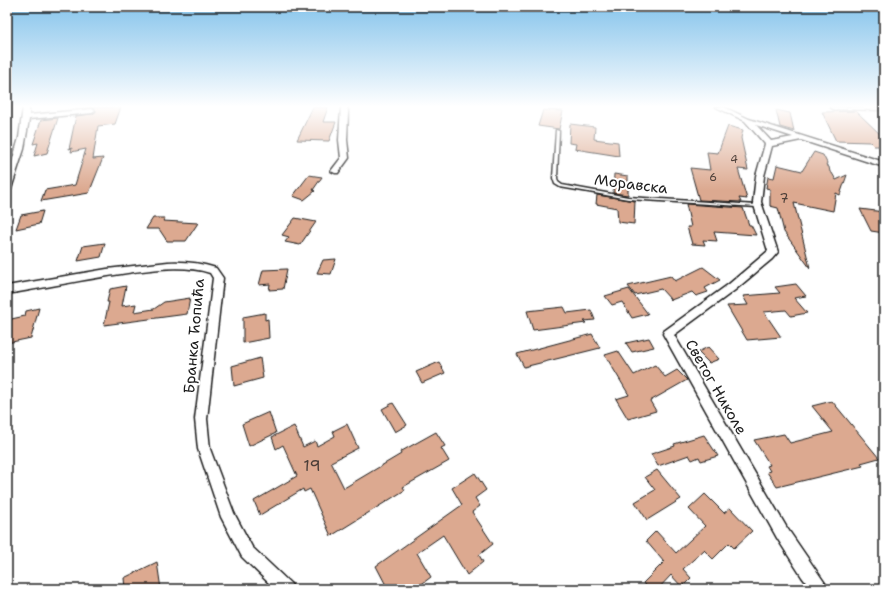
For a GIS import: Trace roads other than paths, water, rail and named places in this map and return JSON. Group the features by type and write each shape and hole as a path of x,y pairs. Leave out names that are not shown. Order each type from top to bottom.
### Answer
{"street":[{"path":"7,189 17,165 23,135"},
{"path":"335,171 346,158 343,135"},
{"path":"760,135 768,144 802,138"},
{"path":"792,135 884,165"},
{"name":"Светог Николе","path":"768,144 763,158 757,195 757,206 771,244 772,252 769,257 732,287 668,334 782,533 807,572 821,589"},
{"name":"Бранка Ћопића","path":"7,290 110,271 167,265 201,266 213,270 218,278 201,419 204,449 228,517 248,552 286,589"}],"lane":[{"name":"Моравска","path":"557,135 555,178 556,183 561,186 628,198 757,206"}]}
